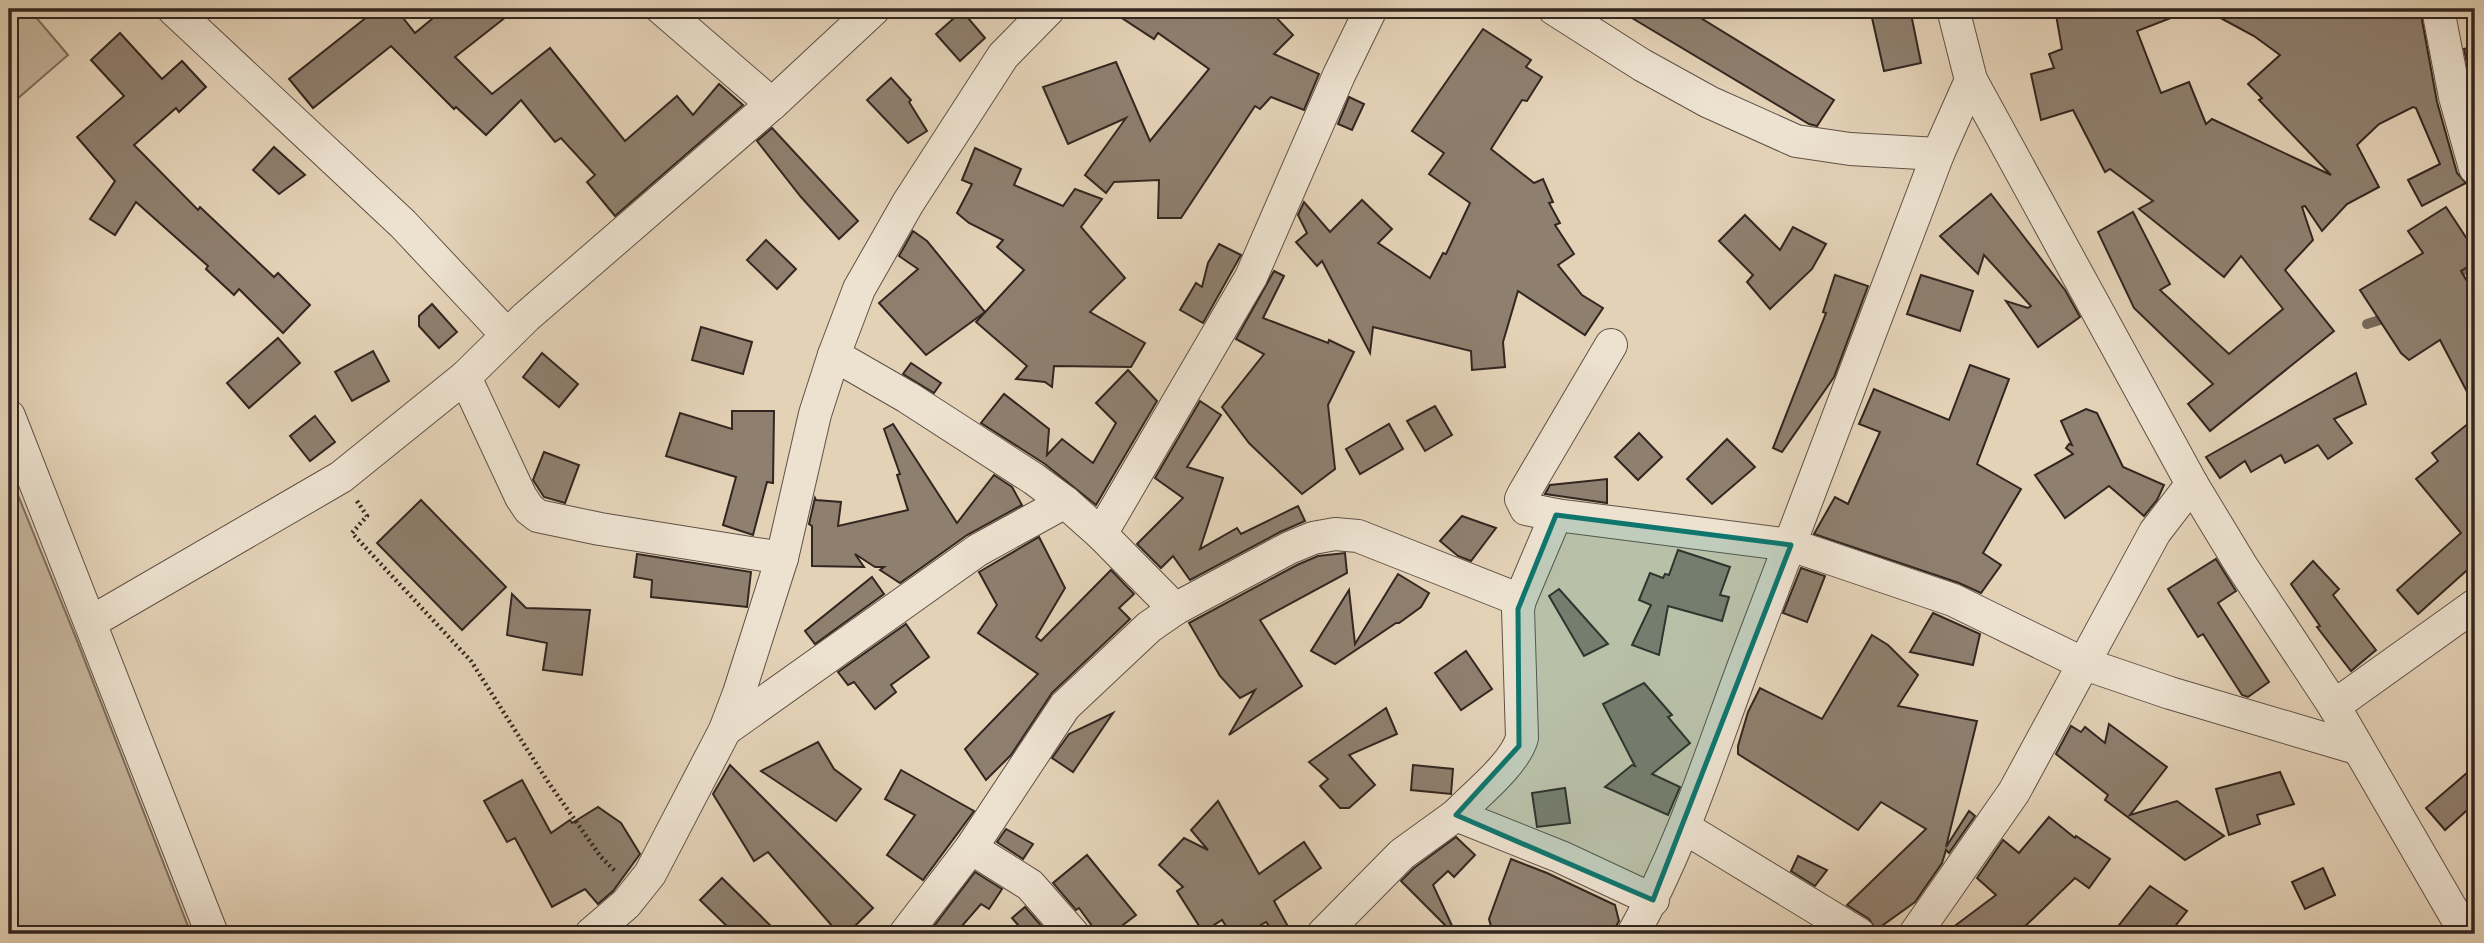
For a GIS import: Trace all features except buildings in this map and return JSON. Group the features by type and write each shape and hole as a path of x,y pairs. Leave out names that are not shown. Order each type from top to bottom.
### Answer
{"street":[{"path":"173,9 403,224 507,335"},
{"path":"662,9 772,104"},
{"path":"91,622 341,477 465,377 507,335 772,104 874,9"},
{"path":"591,934 626,904 650,874 725,730 782,558 816,414 834,355 859,289 908,203 1003,57 1049,9"},
{"path":"1101,534 1251,277 1339,75 1371,9"},
{"path":"1553,9 1642,65 1709,102 1796,141 1850,149 1938,154"},
{"path":"1952,9 1971,80 2192,484 2241,565 2334,706 2466,934"},
{"path":"2438,9 2455,96 2475,168"},
{"path":"1633,934 1653,900 1685,828 1938,154 1971,80"},
{"path":"1611,345 1521,499 1526,509 1556,516 1791,545 1953,600 2082,663 2169,693 2357,748"},
{"path":"834,355 906,397 1034,479 1065,502 1101,534 1175,609"},
{"path":"465,377 521,497 538,516 600,529 782,558"},
{"path":"9,416 212,934"},
{"path":"1915,934 2014,792 2155,532 2192,484"},
{"path":"725,730 978,550 1065,502"},
{"path":"1323,934 1413,845 1456,815 1500,771 1519,746 1521,738 1517,618 1520,600 1556,516"},
{"path":"905,934 971,848 1065,706 1149,627 1175,609 1289,548 1312,538 1335,534 1358,536 1520,600"},
{"path":"2334,706 2475,604"},
{"path":"1456,815 1561,858 1653,900"},
{"path":"1685,828 1859,934"},
{"path":"971,848 1030,885 1073,934"}],"path":[{"path":"341,477 367,516 352,533 471,661 546,779 601,857 635,892"}],"highlighted area":[{"path":"1556,515 1791,545 1653,900 1456,815 1519,746 1518,609"}],"shaded area":[{"path":"9,9 29,9 68,55 9,106"},
{"path":"9,473 76,638 191,934 9,934"}],"waterway":[{"path":"2452,278 2475,263"},
{"path":"2367,324 2392,316"}]}
